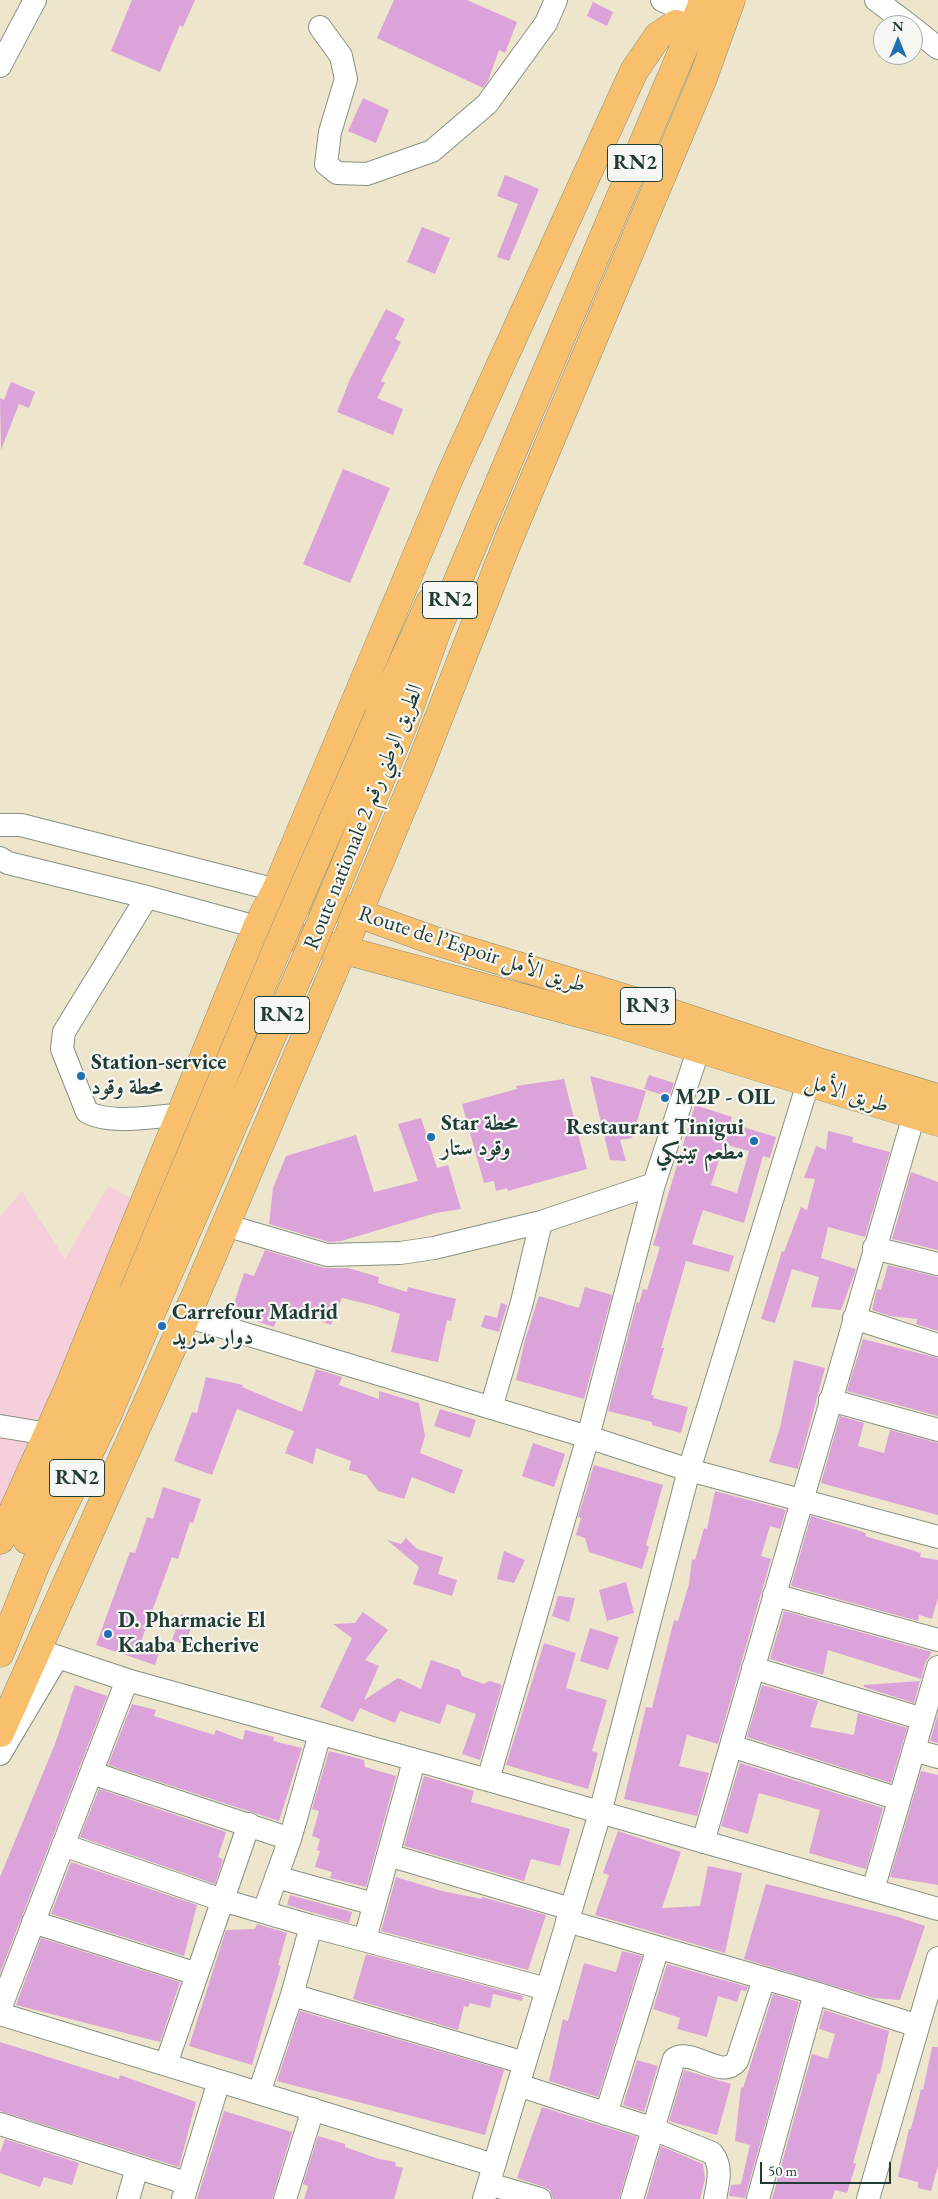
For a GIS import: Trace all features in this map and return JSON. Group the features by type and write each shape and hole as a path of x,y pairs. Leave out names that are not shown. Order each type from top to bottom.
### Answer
{"highway":[{"path":"0,1732 47,1654 186,1316 419,768 511,532 703,78 731,0"},
{"path":"0,1540 48,1434 257,927 276,890 451,474 634,71 658,36 685,9"},
{"name":"Route nationale الطريق الوطني رقم 2","path":"144,1299 320,848 391,719 558,324 685,9"},
{"name":"Route de l’Espoir طريق الأمل","path":"276,890 358,914 435,941 647,1005 822,1063 938,1098"},
{"name":"Route de l’Espoir طريق الأمل","path":"257,927 612,1022"},
{"name":"طريق الأمل","path":"612,1022 926,1118"},
{"name":"RN2","path":"0,1604 144,1299"},
{"name":"RN2","path":"0,1653 37,1560 107,1416 144,1299"}],"street":[{"path":"0,66 35,0"},
{"path":"320,27 341,56 346,78 330,132 326,164 337,173 367,174 432,151 487,104 546,23 556,0"},
{"path":"876,0 895,15"},
{"path":"923,36 938,48"},
{"name":"Route de l’Espoir طريق الأمل","path":"0,826 21,825 276,890"},
{"name":"Route de l’Espoir طريق الأمل","path":"0,858 8,863 147,897 257,927"},
{"path":"147,897 64,1032 62,1049 87,1112 96,1117 108,1119 180,1114"},
{"path":"488,1780 588,1437 654,1184 699,1048"},
{"path":"489,2183 600,1813 689,1470 804,1096 812,1082"},
{"path":"703,1842 874,1248 926,1118"},
{"path":"225,1225 326,1255 365,1255 434,1248 541,1222 654,1184"},
{"path":"491,1408 522,1302 541,1222"},
{"path":"874,1248 938,1264"},
{"path":"186,1316 588,1437 689,1470 938,1537"},
{"path":"854,1318 938,1345"},
{"path":"830,1400 938,1430"},
{"path":"0,1426 48,1434"},
{"path":"774,1595 938,1640"},
{"path":"0,1754 47,1654 127,1680 488,1780 938,1909"},
{"path":"873,1890 938,1666"},
{"path":"753,1668 923,1719"},
{"path":"0,2008 127,1680"},
{"path":"264,1911 290,1839 320,1734"},
{"path":"730,1746 899,1799"},
{"path":"914,1750 938,1757"},
{"path":"365,1939 414,1761"},
{"path":"92,1773 290,1839"},
{"path":"166,2064 249,1824"},
{"path":"63,1846 222,1900 311,1926 547,1988"},
{"path":"388,1854 569,1915 658,1948 918,2026"},
{"path":"276,1877 374,1904"},
{"path":"33,1922 197,1974"},
{"path":"259,2093 292,1995 311,1926"},
{"path":"606,2114 658,1948"},
{"path":"868,2199 938,1958"},
{"path":"632,2199 651,2128 674,2059 684,2056 726,2068 733,2066 737,2061 764,1979"},
{"path":"758,2199 815,1994"},
{"path":"292,1995 525,2062"},
{"path":"0,2014 313,2109 489,2183 540,2199"},
{"path":"0,2124 137,2168 185,2191 219,2081"},
{"path":"518,2085 651,2128 712,2153 719,2160 720,2169 717,2199"},
{"path":"285,2199 313,2109"},
{"path":"128,2199 137,2168"}],"shaded area":[{"path":"108,1186 163,1214 0,1561 0,1217 22,1191 65,1259"}],"building":[{"path":"132,0 195,0 183,27 180,25 160,72 111,51"},
{"path":"394,0 467,0 517,22 505,53 499,50 488,81 483,88 377,38"},
{"path":"593,2 613,12 607,26 587,16"},
{"path":"363,98 389,110 376,143 348,131"},
{"path":"505,175 539,189 509,261 497,257 518,204 497,196"},
{"path":"422,227 450,238 435,274 407,262"},
{"path":"386,309 405,319 395,339 401,342 381,381 385,383 377,398 403,409 393,435 337,412 350,379"},
{"path":"11,382 35,392 29,408 19,404 1,450 0,398 4,400"},
{"path":"343,469 390,488 350,583 303,564"},
{"path":"649,1075 674,1083 669,1097 644,1089"},
{"path":"590,1076 646,1091 632,1138 620,1140 626,1161 610,1160"},
{"path":"564,1079 587,1169 508,1191 507,1188 496,1191 494,1181 484,1183 462,1104 517,1089 516,1086"},
{"path":"695,1105 732,1117 730,1123 776,1137 770,1158 763,1156 744,1223 703,1210 692,1244 734,1256 729,1272 686,1261 661,1348 664,1348 651,1395 654,1395 653,1398 688,1407 681,1433 652,1425 652,1422 608,1411 637,1302 639,1303 643,1289 647,1290 660,1247 653,1245","holes":["724,1144 749,1151 737,1193 711,1185"]},
{"path":"421,1118 437,1168 448,1165 461,1209 436,1213 341,1241 329,1242 269,1224 273,1188 286,1156 356,1135 374,1192 418,1181 398,1124"},
{"path":"828,1131 853,1137 852,1142 890,1152 865,1237 828,1227 821,1258 856,1269 841,1310 811,1307 819,1277 792,1269 775,1323 761,1319 782,1251 784,1252 801,1207 807,1210 815,1179 804,1178 816,1146 826,1150"},
{"path":"911,1172 938,1182 938,1250 892,1239"},
{"path":"265,1250 324,1268 348,1268 379,1277 378,1283 407,1292 408,1287 456,1299 451,1321 447,1320 438,1362 391,1352 400,1314 372,1305 342,1298 331,1325 281,1306 274,1327 231,1313 244,1273 254,1276"},
{"path":"888,1265 938,1277 938,1331 916,1324 917,1319 890,1316 872,1310 877,1289 881,1290"},
{"path":"585,1287 612,1295 584,1399 516,1380 525,1340 539,1296 579,1308"},
{"path":"501,1303 507,1305 499,1332 481,1327 485,1315 497,1318"},
{"path":"863,1339 938,1358 938,1416 847,1391"},
{"path":"794,1360 825,1368 798,1469 769,1462 780,1428"},
{"path":"316,1369 342,1377 339,1385 379,1399 379,1391 419,1403 425,1436 420,1453 463,1470 454,1494 412,1477 404,1499 378,1491 366,1475 349,1470 351,1461 316,1448 313,1464 285,1453 294,1431 237,1409 212,1475 174,1461 192,1412 197,1413 206,1377 243,1385 242,1387 302,1412"},
{"path":"440,1409 476,1420 470,1438 434,1426"},
{"path":"840,1416 864,1423 858,1446 884,1453 890,1430 938,1443 938,1515 821,1483"},
{"path":"533,1443 565,1454 554,1487 522,1476"},
{"path":"594,1465 663,1485 646,1545 649,1547 642,1569 589,1552 585,1538 576,1535 581,1518 578,1517"},
{"path":"163,1487 201,1499 193,1523 190,1522 178,1559 172,1557 140,1644 160,1650 155,1665 96,1645 130,1552 135,1553 147,1517 153,1519"},
{"path":"715,1491 786,1510 780,1529 770,1526 761,1556 771,1559 718,1744 687,1735 679,1766 709,1773 697,1816 624,1799 646,1707 652,1708 674,1620 678,1621 689,1584 692,1559 695,1560 704,1528 707,1529"},
{"path":"811,1516 866,1533 865,1536 921,1553 920,1557 938,1560 938,1598 932,1619 919,1615 918,1621 791,1586"},
{"path":"406,1538 417,1549 443,1557 438,1574 457,1580 452,1596 413,1584 419,1567 387,1540 401,1544"},
{"path":"504,1551 525,1560 514,1583 497,1579"},
{"path":"626,1582 634,1613 607,1621 599,1590"},
{"path":"558,1596 575,1598 569,1622 552,1616"},
{"path":"784,1611 932,1652 925,1663 921,1679 828,1650 823,1675 770,1659"},
{"path":"363,1612 388,1630 365,1660 379,1666 364,1700 398,1678 421,1689 431,1660 460,1670 462,1676 484,1684 490,1681 502,1685 480,1760 462,1754 476,1714 447,1704 440,1724 400,1711 395,1723 360,1708 353,1722 320,1707 352,1638 333,1624 355,1623"},
{"path":"181,1614 194,1619 185,1645 172,1640"},
{"path":"590,1628 619,1637 608,1670 580,1661"},
{"path":"544,1643 576,1653 566,1688 607,1700 592,1751 598,1753 588,1789 506,1765"},
{"path":"920,1681 914,1703 864,1687 864,1685"},
{"path":"75,1685 107,1696 0,1973 0,1877 55,1744"},
{"path":"762,1685 818,1701 810,1727 854,1735 858,1713 907,1728 891,1783 747,1737"},
{"path":"132,1704 156,1710 154,1716 214,1735 216,1730 243,1740 245,1730 274,1737 273,1741 302,1748 279,1821 108,1765"},
{"path":"938,1714 938,1743 930,1741"},
{"path":"329,1751 364,1760 365,1767 396,1776 366,1887 330,1878 332,1872 315,1867 320,1851 317,1850 320,1839 312,1836 319,1811 312,1809"},
{"path":"740,1763 883,1808 866,1869 809,1853 820,1810 759,1793 748,1834 721,1826"},
{"path":"921,1771 938,1775 938,1885 890,1877"},
{"path":"424,1776 474,1791 471,1802 570,1829 560,1866 531,1859 524,1881 404,1846"},
{"path":"99,1789 226,1832 218,1857 223,1859 215,1884 80,1837"},
{"path":"618,1831 681,1852 662,1908 700,1906 708,1866 742,1873 725,1953 595,1915 609,1875 603,1873"},
{"path":"71,1862 197,1905 184,1956 51,1914"},
{"path":"396,1877 442,1891 482,1899 482,1897 546,1915 528,1970 381,1931"},
{"path":"766,1884 895,1916 925,1926 900,2000 874,1998 744,1959"},
{"path":"290,1895 352,1912 349,1923 287,1905"},
{"path":"257,1924 287,1933 278,1965 281,1966 252,2065 189,2046 226,1930 255,1929"},
{"path":"41,1938 180,1982 160,2042 16,2005"},
{"path":"622,1951 642,1956 598,2097 549,2081 563,2019 568,2021 584,1963 616,1972"},
{"path":"366,1954 523,1996 522,2001 493,1994 490,2008 470,2003 468,2007 464,2006 458,2030 353,1999"},
{"path":"667,1964 748,1987 746,1991 741,1990 737,2002 718,1996 707,2037 677,2029 680,2018 653,2009"},
{"path":"773,1994 799,2002 745,2198 729,2196 731,2185 741,2184 750,2145 735,2141 741,2087 743,2088"},
{"path":"824,2010 889,2031 880,2074 878,2073 853,2163 856,2164 847,2193 835,2190 832,2199 772,2199 812,2054 828,2059 835,2034 819,2029"},
{"path":"300,2011 504,2070 485,2135 277,2081"},
{"path":"0,2042 119,2079 120,2075 196,2102 179,2167 0,2111"},
{"path":"932,2047 938,2047 938,2166 931,2191 918,2188 918,2182 898,2177 909,2129 911,2129 921,2089 923,2090"},
{"path":"637,2060 658,2066 644,2112 623,2105"},
{"path":"684,2070 731,2084 717,2135 669,2121"},
{"path":"542,2107 637,2137 619,2199 553,2199 550,2190 517,2178"},
{"path":"224,2111 292,2132 272,2199 197,2199"},
{"path":"318,2136 345,2144 345,2147 379,2159 396,2162 395,2166 403,2168 394,2199 304,2199 308,2186 303,2184"},
{"path":"5,2139 79,2163 72,2185 44,2177 40,2187 0,2173 0,2153"},
{"path":"661,2146 703,2164 705,2179 700,2199 646,2199"}],"place":[{"name":"Station-service محطة وقود","path":"81,1076"},
{"name":"M2P - OIL","path":"665,1098"},
{"name":"Star محطة وقود ستار","path":"431,1137"},
{"name":"Restaurant Tinigui مطعم تينيكي","path":"754,1141"},
{"name":"Carrefour Madrid دوار مدريد","path":"162,1326"},
{"name":"D. Pharmacie El Kaaba Echerive","path":"108,1634"}]}
